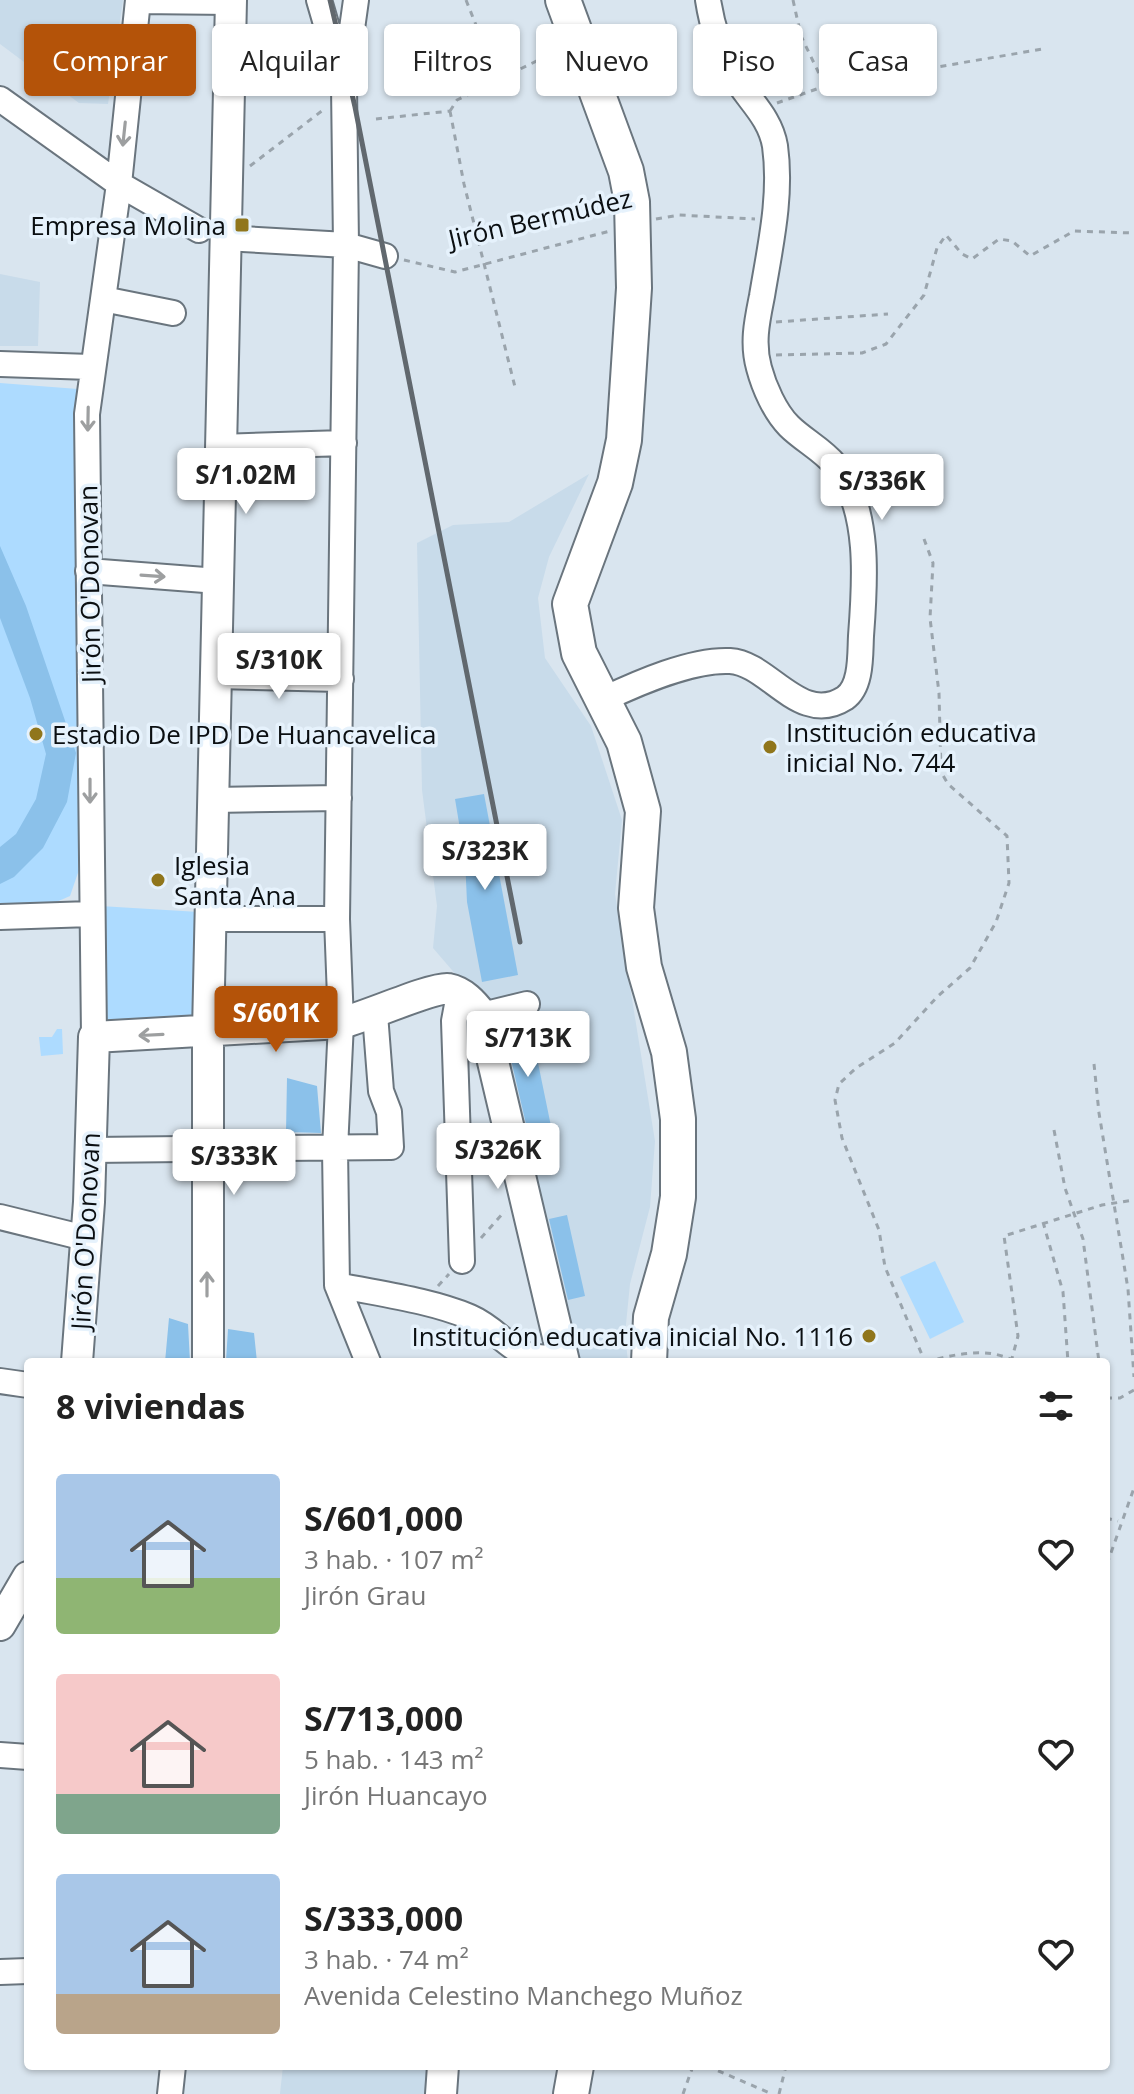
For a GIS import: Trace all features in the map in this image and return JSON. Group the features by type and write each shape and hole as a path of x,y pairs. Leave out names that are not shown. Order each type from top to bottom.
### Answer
{"highway":[{"path":"563,0 572,24"},
{"path":"598,96 626,171 633,224 634,288 624,440 615,483 570,604 579,653 624,742 643,811 636,908 644,967 669,1052 678,1119 678,1197 669,1254 651,1317 649,1358"},
{"path":"571,2094 575,2070"}],"main road":[{"path":"208,1358 208,1032 218,676 219,447 212,234 228,183 231,1"},
{"path":"94,1037 341,1023 375,1014 437,989 459,994 471,1001 482,1015 563,1358"},
{"name":"Jirón O'Donovan","path":"77,1358 91,1150 94,1037"},
{"path":"0,1625 24,1584"},
{"path":"441,2094 443,2070"}],"street":[{"path":"138,0 231,1"},
{"name":"Jirón O'Donovan","path":"94,1037 87,414 91,367 119,184 138,0"},
{"path":"319,0 325,24"},
{"path":"341,0 345,24"},
{"path":"354,24 356,0"},
{"path":"604,699 647,678 729,661 749,665 785,694 802,701 831,702 845,698 855,685 863,611 858,521 836,466 786,424 766,390 756,356 756,323 775,220 778,171 775,143 759,110 734,76 719,46 708,0"},
{"path":"344,96 346,245 337,919 341,1023 335,1149 337,1285 366,1358"},
{"path":"0,99 119,184 212,234 346,245 385,256"},
{"path":"103,299 173,313"},
{"path":"0,364 91,367"},
{"path":"219,447 344,443"},
{"path":"88,571 218,581"},
{"path":"218,676 341,679"},
{"path":"214,800 339,798"},
{"path":"0,917 91,914"},
{"path":"210,919 337,919"},
{"path":"459,994 454,1021 462,1261"},
{"path":"482,1015 527,1004"},
{"path":"91,1150 391,1147 389,1112 381,1091 375,1014"},
{"path":"0,1217 85,1238"},
{"path":"337,1285 470,1317 522,1354 540,1358"},
{"path":"0,1381 24,1384"},
{"path":"0,1755 24,1757"},
{"path":"0,1972 24,1971"},
{"path":"170,2094 173,2070"}],"path":[{"path":"466,0 476,24"},
{"path":"793,0 801,36 819,74"},
{"path":"937,67 1043,49"},
{"path":"759,110 819,88"},
{"path":"228,183 340,96"},
{"path":"465,96 457,100 450,111 515,387"},
{"path":"376,119 450,111"},
{"name":"Jirón Bermúdez","path":"385,256 455,272 633,224 679,215 775,220"},
{"path":"756,356 862,353 886,344 924,295 937,248 946,235 962,254 972,259 999,239 1012,241 1030,256 1074,231 1134,233"},
{"path":"756,323 888,314"},
{"path":"923,1358 885,1267 879,1230 842,1138 835,1100 839,1084 856,1068 895,1043 937,997 970,968 996,922 1009,883 1007,836 948,784 941,772 939,693 930,618 933,563 924,539"},
{"path":"1094,1064 1128,1289 1134,1377"},
{"path":"1054,1130 1065,1188 1089,1274 1099,1358"},
{"path":"1014,1358 1018,1336 1004,1236 1043,1222 1134,1200"},
{"path":"1043,1222 1063,1292 1068,1358"},
{"path":"962,1358 964,1353"},
{"path":"942,1358 964,1353 1002,1354 1008,1358"},
{"path":"1110,1398 1120,1398 1134,1390"},
{"path":"1110,1554 1134,1488"},
{"path":"1110,1519 1119,1522"},
{"path":"683,2094 692,2070"},
{"path":"716,2070 772,2094"},
{"path":"779,2094 785,2070"}],"shaded area":[{"path":"0,0 123,0 120,24 24,24 24,62 0,44"},
{"path":"70,96 109,96 108,104 79,103"},
{"path":"0,274 40,282 38,346 0,346"},
{"path":"0,383 78,389 76,567 81,864 70,896 54,903 0,905"},
{"path":"589,474 549,557 538,598 545,658 591,726 622,820 615,894 655,1141 650,1207 630,1284 625,1334 628,1358 571,1358 494,1019 433,948 437,906 422,790 417,543 453,525 509,522"},
{"path":"100,906 199,912 199,1023 102,1022"},
{"path":"57,1029 62,1029 63,1054 41,1056 39,1037 52,1037"},
{"path":"935,1261 964,1322 930,1339 900,1277"},
{"path":"283,2070 435,2070 433,2094 280,2094"}],"building":[{"path":"0,546 26,606 76,753 67,802 43,848 14,877 0,884 0,847 16,834 36,799 46,754 30,698 0,618"},
{"path":"484,794 518,975 482,982 467,902 465,859 455,799"},
{"path":"529,1019 553,1136 530,1141 503,1025"},
{"path":"287,1078 317,1086 321,1133 286,1132"},
{"path":"567,1215 585,1296 568,1300 549,1219"},
{"path":"169,1318 188,1324 190,1358 165,1358"},
{"path":"228,1329 254,1333 257,1358 226,1358"}],"railway":[{"path":"330,0 355,107 520,942"}],"place":[{"name":"Empresa Molina","path":"242,225"},
{"name":"Estadio De IPD De Huancavelica","path":"36,734"},
{"name":"Institución educativa inicial No. 744","path":"770,747"},
{"name":"Iglesia Santa Ana","path":"158,880"},
{"name":"Institución educativa inicial No. 1116","path":"869,1336"}]}
